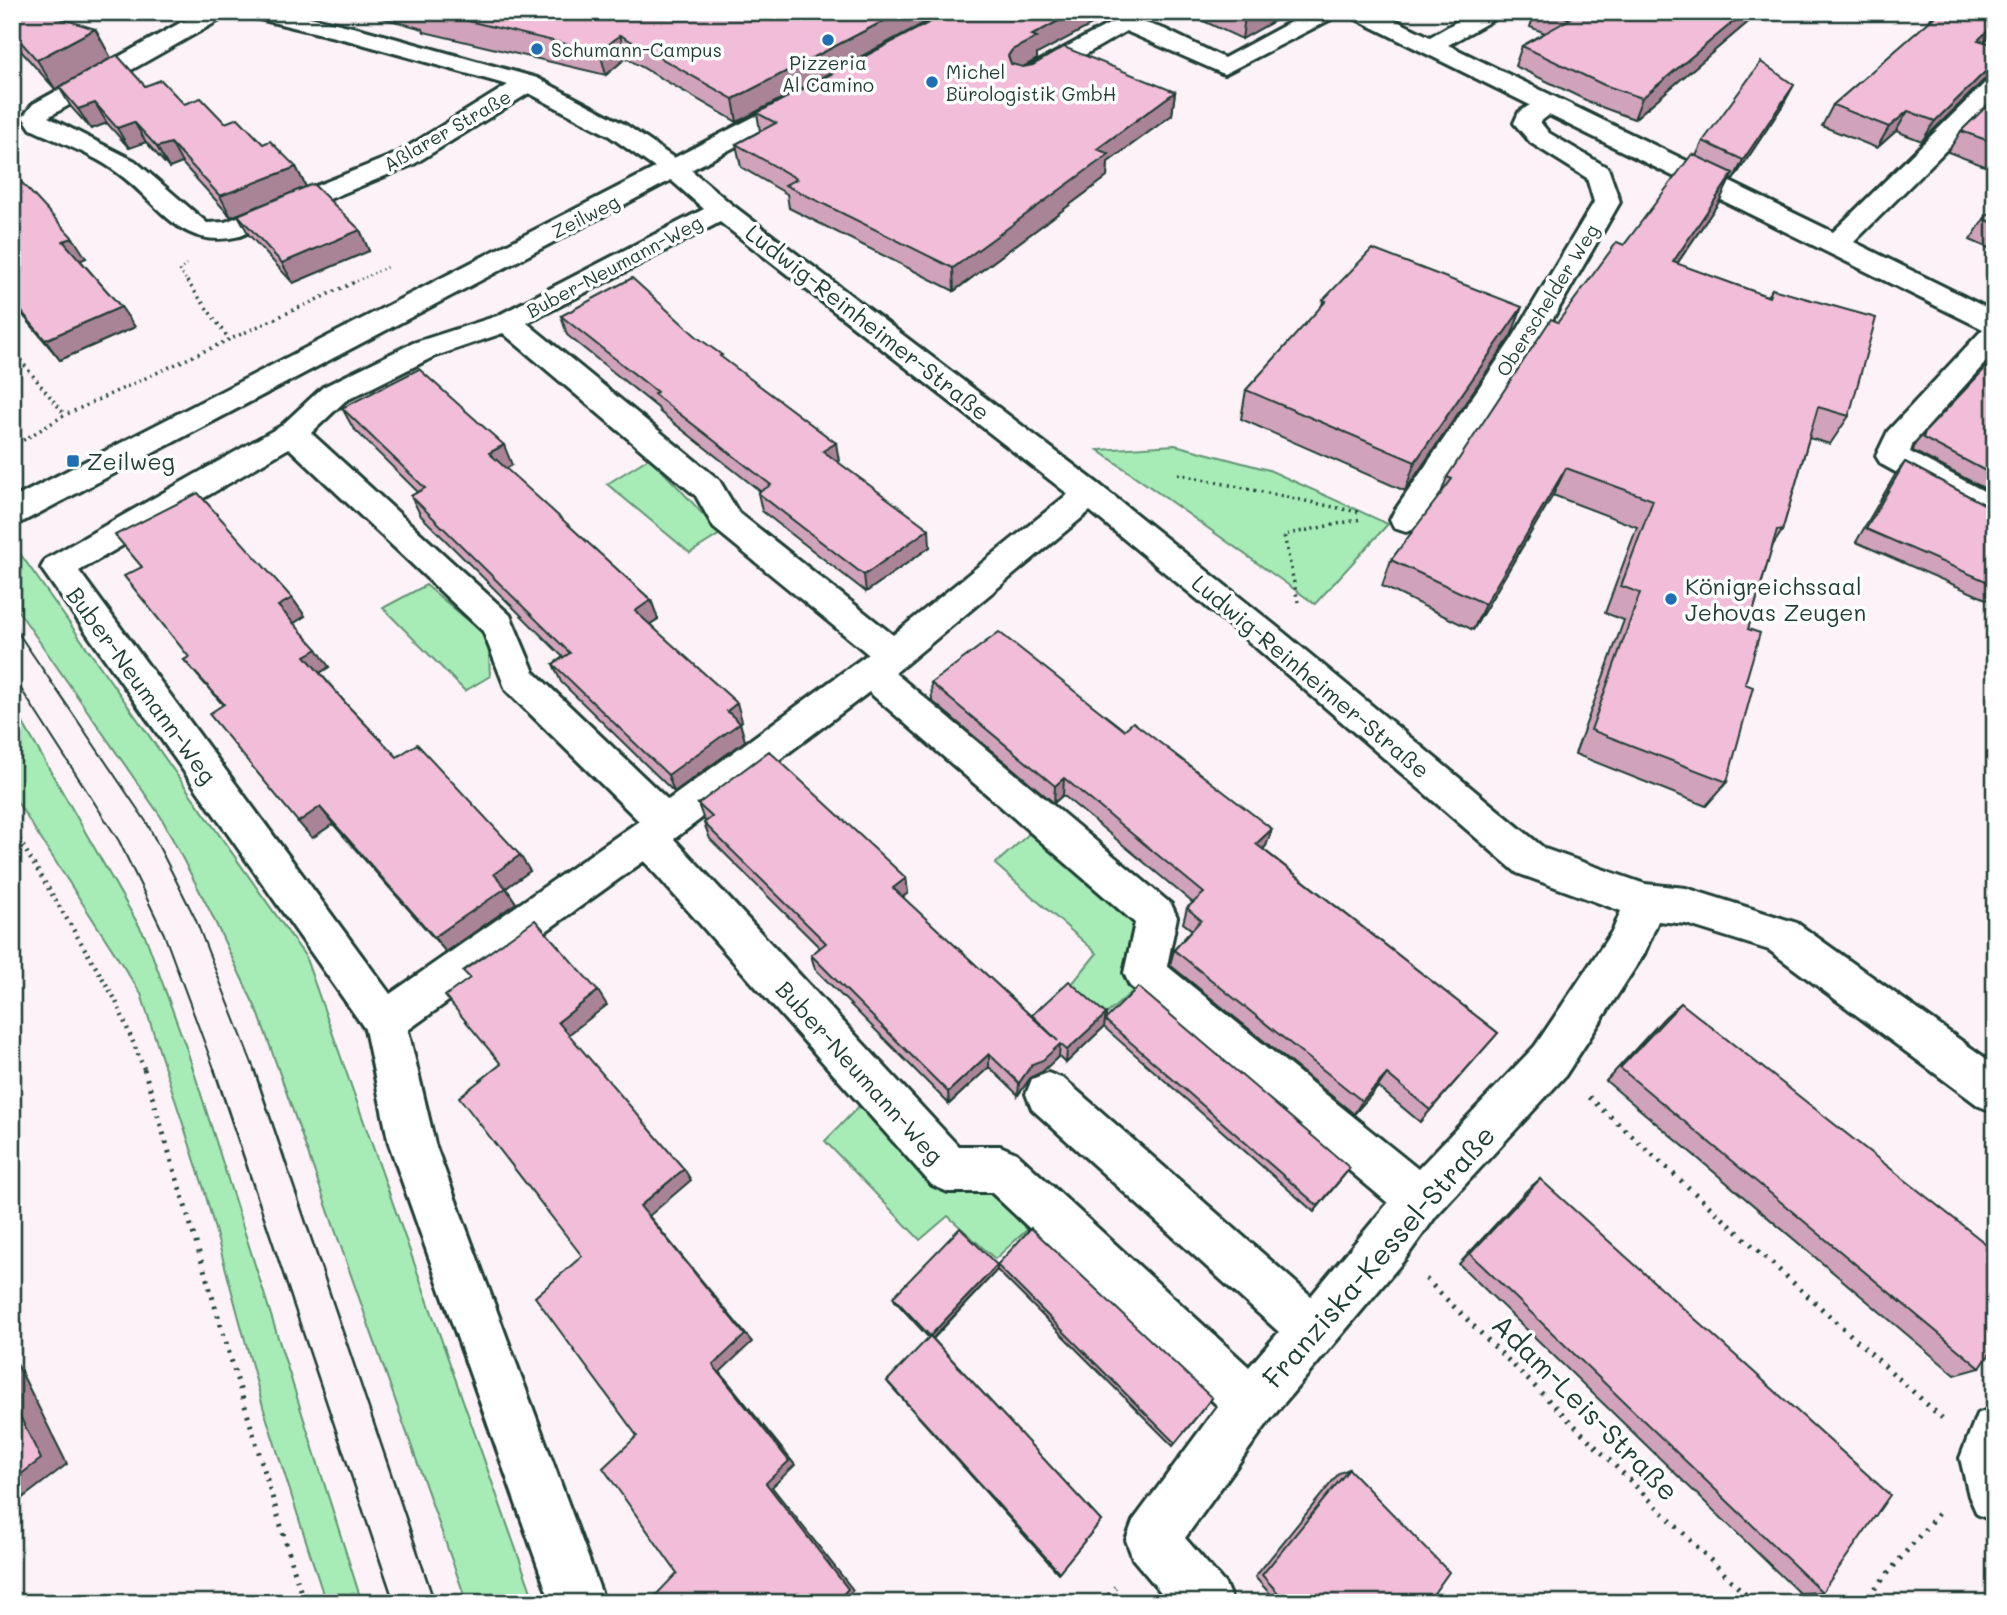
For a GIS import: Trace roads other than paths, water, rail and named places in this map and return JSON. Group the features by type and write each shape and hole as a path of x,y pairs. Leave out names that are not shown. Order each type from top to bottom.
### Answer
{"street":[{"name":"Aßlarer Straße","path":"217,12 42,109 35,117 40,124 126,166 198,229 213,232 230,230 405,159 528,83"},
{"name":"Aßlarer Straße","path":"259,12 357,35 528,83 618,130 674,169"},
{"path":"1023,80 1124,23 1156,23 1224,67 1327,12"},
{"path":"1360,12 1432,45 1547,105 1995,324"},
{"path":"1432,45 1490,12"},
{"path":"357,35 377,20"},
{"path":"1836,244 1995,87"},
{"name":"Zeilweg","path":"12,513 822,91"},
{"name":"Oberschelder Weg","path":"1392,518 1525,341 1607,202 1599,174 1540,138 1527,123 1528,117 1547,105"},
{"name":"Ludwig-Reinheimer-Straße","path":"674,169 722,210 1090,494 1265,636 1531,861 1645,902 1686,906 1782,936 1995,1091"},
{"name":"Buber-Neumann-Weg","path":"578,1603 412,1144 385,1022 58,568 292,433 334,394 423,349 507,322 722,210"},
{"name":"Buber-Neumann-Weg","path":"507,322 708,488 726,520 1157,917 1145,974 1420,1200"},
{"path":"1995,334 1899,439 1892,456 1995,512"},
{"name":"Buber-Neumann-Weg","path":"292,433 498,624 519,680 656,829 948,1169 1000,1169 1251,1403"},
{"path":"385,1022 656,829 880,663 1090,494"},
{"name":"Franziska-Kessel-Straße","path":"1206,1603 1152,1540 1251,1403 1388,1242 1420,1200 1550,1061 1629,941 1645,902"},
{"path":"1048,1094 1313,1330"}],"tram line":[{"path":"12,624 147,823 195,918 255,1071"},
{"path":"12,675 119,841 164,934 215,1071"},
{"path":"214,1069 394,1603"},
{"path":"254,1069 435,1603"}],"place":[{"name":"Pizzeria Al Camino","path":"828,40"},
{"name":"Schumann-Campus","path":"537,49"},
{"name":"Michel Bürologistik GmbH","path":"932,82"},
{"name":"Zeilweg","path":"73,461"},
{"name":"Königreichssaal Jehovas Zeugen","path":"1671,599"}]}
